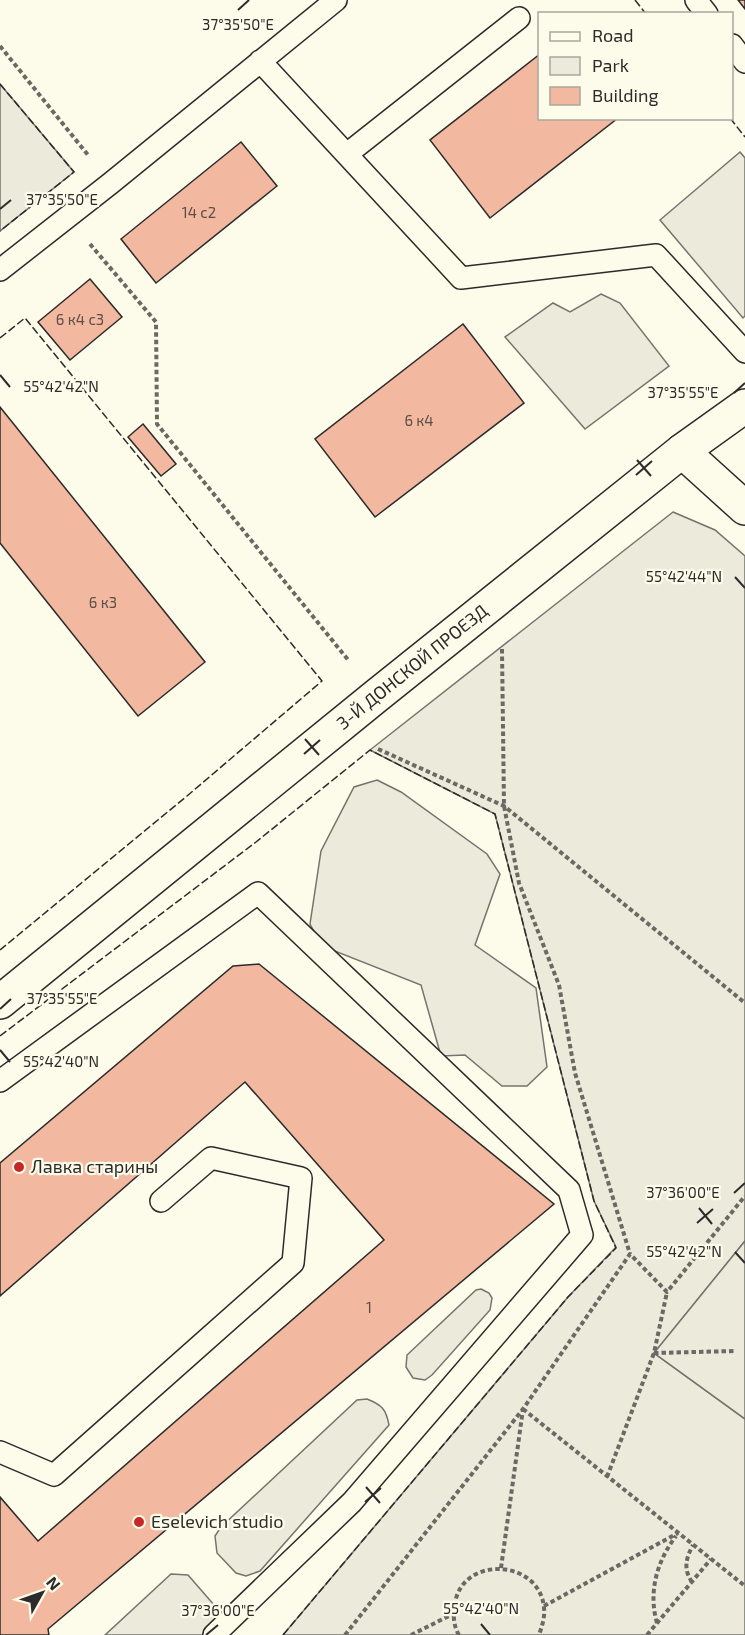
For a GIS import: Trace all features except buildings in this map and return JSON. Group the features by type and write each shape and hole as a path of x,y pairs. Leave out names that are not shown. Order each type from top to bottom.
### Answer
{"street":[{"name":"3-Й ДОНСКОЙ ПРОЕЗД","path":"0,1002 682,451 745,406"},
{"path":"682,451 745,508"}],"lane":[{"path":"0,270 336,0"},
{"path":"696,0 705,12"},
{"path":"347,154 519,18"},
{"path":"733,46 745,62"},
{"path":"260,61 461,278 656,255 745,352"},
{"path":"0,1082 258,893 570,1190 582,1235 352,1502 214,1635"},
{"path":"0,1452 54,1475 293,1263 301,1178 212,1158 161,1201"}],"path":[{"path":"0,46 111,183"},
{"path":"67,217 156,322 157,424 349,661"},
{"path":"502,642 504,806 519,883 559,985 575,1073 630,1254 667,1292"},
{"path":"369,745 504,806 745,1004"},
{"path":"608,1477 654,1353 667,1292 745,1196"},
{"path":"345,1635 523,1409 630,1254"},
{"path":"654,1353 736,1351"},
{"path":"523,1409 745,1586"},
{"path":"501,1568 523,1409"},
{"path":"544,1606 678,1533"},
{"path":"657,1623 653,1609 654,1579 667,1547 678,1533"},
{"path":"692,1582 686,1566 687,1557 693,1545"},
{"path":"647,1635 711,1559"},
{"path":"459,1635 455,1629 453,1614 455,1599 462,1586 473,1576 487,1570 501,1568 529,1579 539,1592 544,1606 544,1621 539,1635"},
{"path":"411,1635 453,1614"}],"green space":[{"path":"0,84 74,172 0,231"},
{"path":"601,294 620,303 669,366 585,429 505,337 553,303 570,312"},
{"path":"673,512 715,530 745,556 745,1241 654,1353 745,1419 745,1635 283,1635 568,1297 616,1247 594,1201 495,814 370,750"},
{"path":"377,780 401,792 487,854 500,874 475,945 536,988 547,1067 527,1086 502,1086 465,1055 441,1056 421,985 322,946 310,924 321,851 354,787"},
{"path":"481,1289 489,1293 492,1298 490,1310 432,1375 425,1380 413,1378 406,1367 407,1355 476,1290"},
{"path":"367,1399 382,1408 389,1425 260,1571 246,1576 236,1573 217,1553 215,1536 221,1527 357,1400"},
{"path":"171,1574 188,1575 215,1606 215,1624 203,1635 105,1635"}],"shaded area":[{"path":"740,152 745,158 745,316 743,318 660,220"},
{"path":"745,1241 745,1419 654,1353"}],"fence":[{"path":"635,0 644,12"},
{"path":"0,84 74,172 0,231"},
{"path":"732,120 745,137"},
{"path":"0,338 25,318 322,681 0,950"},
{"path":"0,1036 256,842 370,750 495,814 594,1201 616,1248 568,1297 283,1635"}],"place":[{"name":"Лавка старины","path":"19,1167"},
{"name":"Eselevich studio","path":"139,1522"}]}
